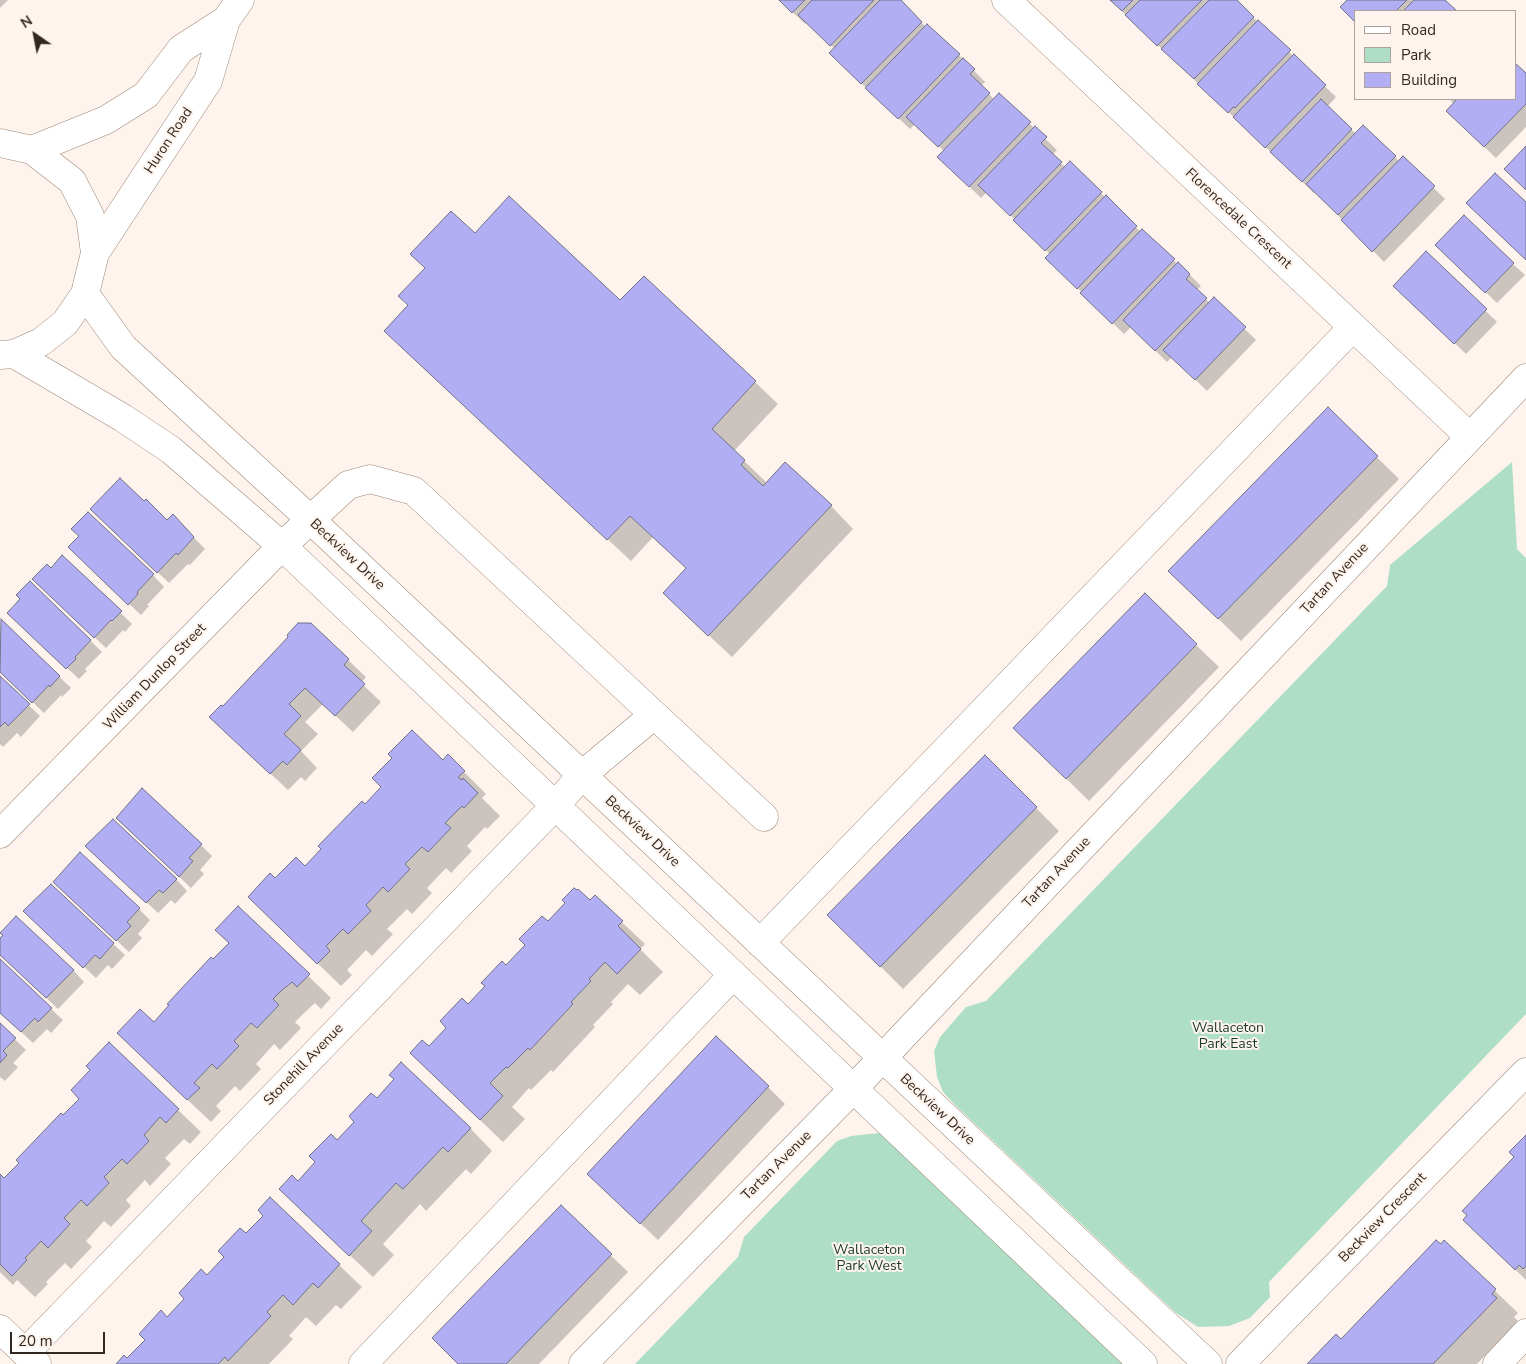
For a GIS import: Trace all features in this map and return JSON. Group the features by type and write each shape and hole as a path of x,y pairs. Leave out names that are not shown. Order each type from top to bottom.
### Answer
{"street":[{"name":"Florencedale Crescent","path":"1006,0 1470,437"},
{"name":"Huron Road","path":"32,150 106,120 146,95 181,49 233,10"},
{"name":"Huron Road","path":"95,253 208,81 233,10"},
{"path":"0,143 32,150 72,182 90,216 95,253 85,294 65,323 42,342 7,354"},
{"name":"Beckview Drive","path":"85,294 123,347 311,520 1208,1364"},
{"path":"760,943 1353,327"},
{"path":"7,354 123,418 171,450 282,546 1143,1364"},
{"name":"Tartan Avenue","path":"582,1364 853,1089 1526,378"},
{"name":"William Dunlop Street","path":"5,819 282,546 348,484 370,479 414,492 764,816"},
{"name":"Stonehill Avenue","path":"31,1358 555,806 582,775 654,715"},
{"path":"363,1364 733,975"},
{"name":"Beckview Crescent","path":"1240,1364 1526,1072"},
{"path":"1019,1246 1048,1213"},
{"path":"0,1329 31,1358"},
{"path":"1497,1364 1526,1334"}],"green space":[{"name":"Wallaceton Park East","path":"1512,462 1517,549 1526,558 1526,1014 1269,1282 1270,1297 1250,1318 1229,1326 1198,1327 1176,1313 955,1105 943,1092 937,1077 934,1051 940,1037 966,1007 986,1001 1387,586 1390,565"},
{"name":"Wallaceton Park West","path":"879,1133 897,1141 1133,1364 635,1364 738,1257 744,1237 837,1141 851,1136"}],"building":[{"path":"779,0 805,0 792,13"},
{"path":"812,0 874,0 830,46 798,15"},
{"path":"880,0 901,0 922,22 861,84 829,53"},
{"path":"1110,0 1133,0 1122,11"},
{"path":"1140,0 1202,0 1157,46 1125,15"},
{"path":"1209,0 1237,0 1254,17 1194,79 1161,49"},
{"path":"1347,0 1407,0 1397,10 1354,10 1354,21 1340,7"},
{"path":"1414,0 1445,0 1456,10 1404,10"},
{"path":"1258,20 1291,50 1228,113 1197,84"},
{"path":"927,24 960,54 898,119 865,88"},
{"path":"1294,54 1326,85 1265,148 1233,117"},
{"path":"963,58 975,69 970,74 990,93 938,147 906,117"},
{"path":"1516,64 1526,73 1526,104 1484,147 1446,111 1456,100 1516,100"},
{"path":"999,93 1031,122 969,187 937,157"},
{"path":"1321,99 1352,129 1302,182 1270,152"},
{"path":"1363,125 1396,156 1338,215 1306,184"},
{"path":"1035,126 1047,137 1041,143 1062,162 1010,216 978,185"},
{"path":"1526,146 1526,190 1504,169"},
{"path":"1403,156 1435,186 1372,252 1341,220"},
{"path":"1070,161 1102,192 1045,251 1013,220"},
{"path":"1495,173 1526,202 1526,260 1466,203"},
{"path":"1106,195 1137,226 1077,289 1045,258"},
{"path":"509,196 620,300 644,276 756,381 712,429 745,460 741,465 763,486 785,462 832,505 708,636 663,593 686,568 630,516 607,540 384,331 408,305 398,296 425,268 410,254 451,211 475,233"},
{"path":"1464,215 1514,263 1485,293 1435,245"},
{"path":"1142,229 1175,259 1112,324 1080,293"},
{"path":"1426,251 1487,309 1454,344 1393,286"},
{"path":"1178,262 1190,274 1186,279 1207,298 1155,351 1123,320"},
{"path":"1214,297 1246,327 1195,380 1163,350"},
{"path":"1328,407 1378,456 1218,619 1168,571"},
{"path":"120,478 144,501 146,499 167,520 173,514 194,537 178,555 176,553 157,573 90,509"},
{"path":"88,512 154,574 128,605 68,547 79,536 71,529"},
{"path":"62,555 122,611 94,638 32,579 47,564 51,568"},
{"path":"30,581 91,640 66,669 7,613 20,599 16,595"},
{"path":"1145,593 1197,644 1066,779 1013,728"},
{"path":"1,619 60,676 32,703 0,672"},
{"path":"298,623 311,623 349,659 344,665 365,684 335,716 305,688 289,704 301,716 284,734 301,750 287,765 283,761 270,774 209,717 221,705 223,706 288,637 287,635"},
{"path":"0,676 30,704 8,726 5,722 0,727"},
{"path":"412,730 443,760 448,754 465,771 458,777 462,780 463,778 478,793 464,808 462,806 445,823 451,828 428,852 422,847 405,864 410,869 388,892 383,887 366,905 371,911 348,934 343,929 326,946 330,951 317,964 248,897 270,873 275,878 296,857 305,866 321,849 318,846 362,801 365,804 381,787 372,778 392,758 388,754"},
{"path":"985,755 1037,807 880,967 827,915"},
{"path":"142,788 202,844 189,858 193,861 179,877 116,818"},
{"path":"113,819 177,879 163,893 159,890 146,903 85,846"},
{"path":"80,852 140,908 127,922 131,926 116,941 53,882"},
{"path":"51,884 114,943 100,959 95,955 83,968 23,911"},
{"path":"574,888 578,889 590,900 595,895 623,921 618,926 641,949 617,974 605,962 589,979 591,981 571,1002 573,1004 530,1050 528,1048 490,1083 503,1096 480,1120 410,1053 422,1040 429,1046 446,1028 440,1021 462,998 468,1004 485,986 481,983 502,961 506,965 525,945 519,939 542,916 548,921 565,903 562,900"},
{"path":"238,906 310,974 297,987 292,982 273,999 279,1005 257,1028 251,1023 234,1041 239,1046 217,1069 212,1064 194,1083 200,1088 187,1100 117,1033 140,1009 154,1022 169,1005 167,1004 211,957 213,959 229,943 215,930"},
{"path":"16,916 74,970 46,998 0,955 0,938 3,935 0,933"},
{"path":"0,959 52,1008 38,1022 35,1018 21,1032 0,1013"},
{"path":"0,1023 16,1038 3,1051 7,1055 0,1063"},
{"path":"716,1036 769,1086 640,1224 587,1174"},
{"path":"109,1042 179,1109 166,1123 160,1117 144,1135 149,1141 127,1164 122,1159 104,1177 109,1183 87,1206 81,1200 64,1218 70,1224 48,1248 41,1241 12,1276 0,1264 0,1174 4,1178 19,1163 16,1160 61,1113 63,1115 79,1099 71,1090 90,1070 86,1066"},
{"path":"401,1062 471,1128 448,1152 443,1147 403,1189 396,1183 361,1221 372,1231 349,1256 279,1189 292,1175 298,1181 315,1162 309,1156 331,1134 337,1140 354,1122 349,1116 371,1093 377,1098 394,1079 389,1075"},
{"path":"1526,1135 1526,1266 1523,1269 1519,1265 1515,1270 1463,1220 1467,1215 1462,1211 1514,1157 1509,1152"},
{"path":"270,1197 340,1264 318,1288 313,1283 293,1305 283,1295 267,1312 271,1316 228,1361 225,1357 218,1364 116,1364 124,1355 127,1358 145,1340 139,1334 161,1310 167,1317 184,1299 179,1293 201,1269 207,1275 224,1257 218,1251 240,1228 246,1233 263,1216 258,1210"},
{"path":"561,1205 612,1254 506,1364 458,1364 432,1338"},
{"path":"1436,1240 1441,1244 1444,1240 1496,1289 1492,1294 1497,1298 1433,1364 1307,1364 1336,1334 1341,1339"}]}
